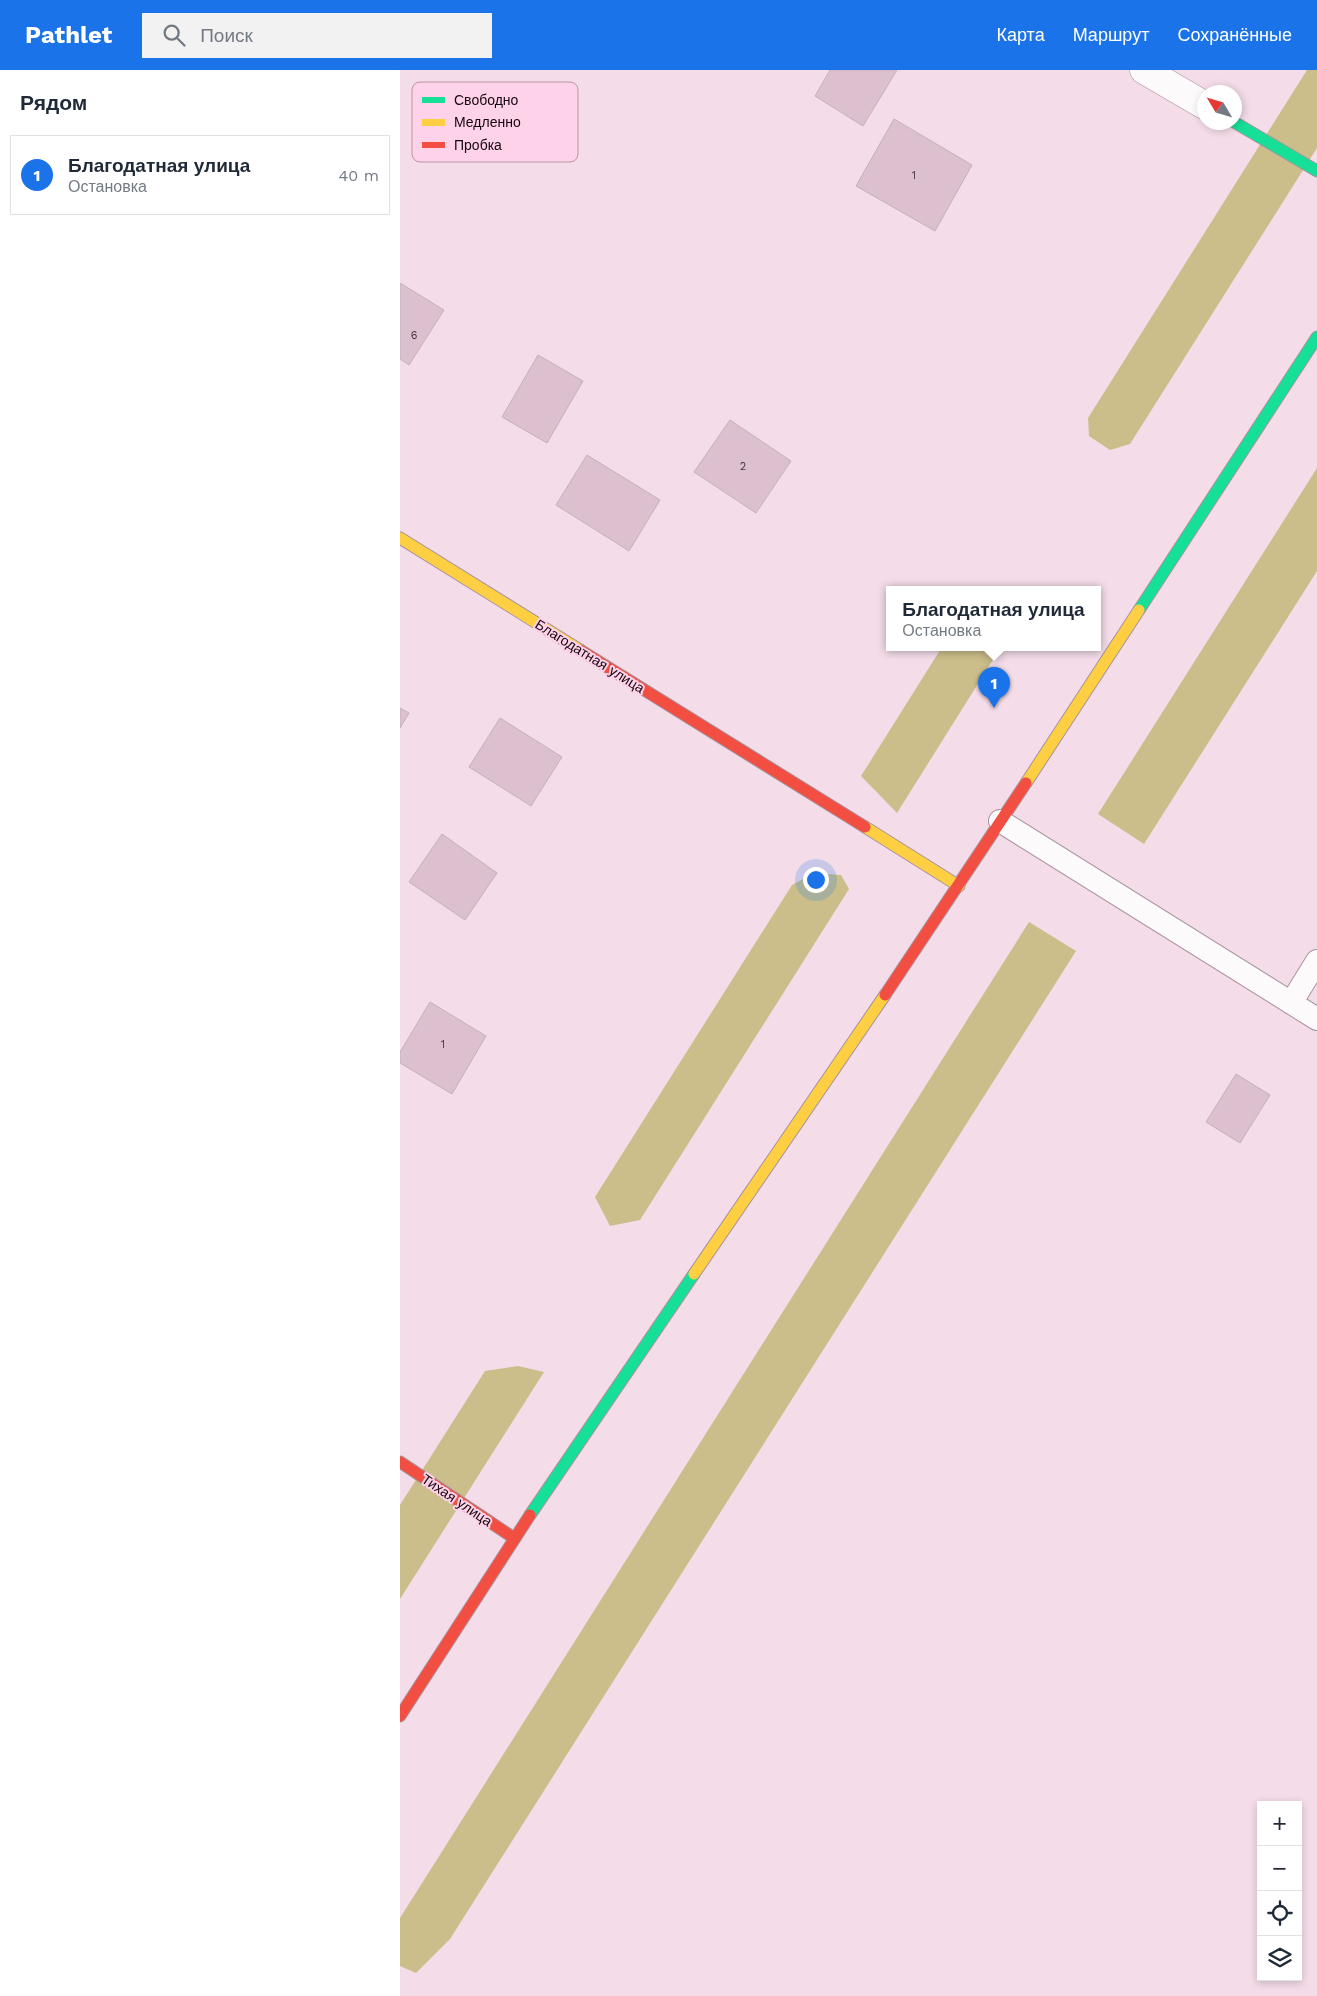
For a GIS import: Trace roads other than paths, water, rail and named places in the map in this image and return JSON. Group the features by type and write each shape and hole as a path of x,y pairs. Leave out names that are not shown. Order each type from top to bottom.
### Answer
{"street":[{"path":"1144,70 1197,101"},
{"path":"1242,127 1317,170"},
{"path":"400,1716 514,1538 959,886 1317,337"},
{"name":"Благодатная улица","path":"400,538 959,886"},
{"name":"Тихая улица","path":"400,1462 514,1538"}],"lane":[{"path":"1000,821 1317,1019"},
{"path":"1291,1003 1317,961"}],"place":[{"name":"Благодатная улица","path":"994,708"}]}
